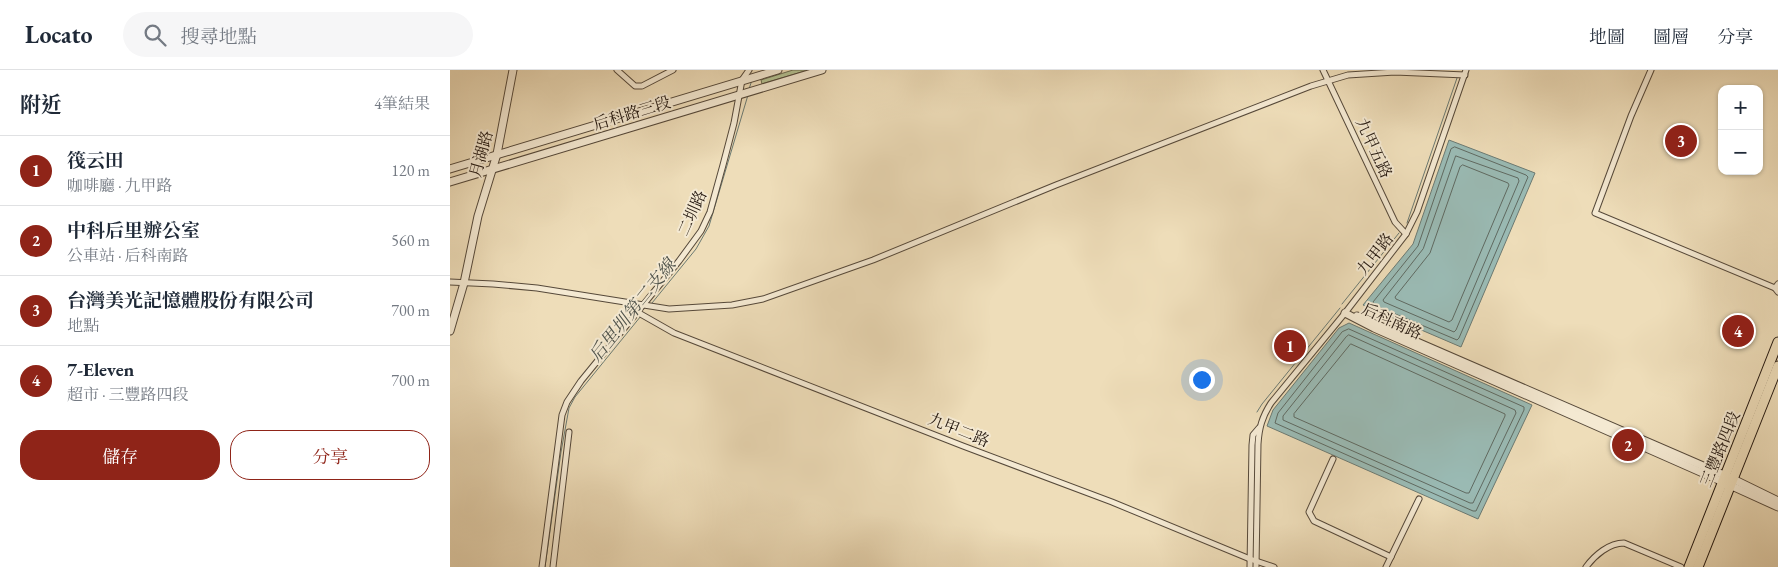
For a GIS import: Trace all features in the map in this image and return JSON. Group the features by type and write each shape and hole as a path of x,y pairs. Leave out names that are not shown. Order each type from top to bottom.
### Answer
{"main road":[{"name":"三豐路四段","path":"1698,567 1778,342"},
{"name":"三豐路四段","path":"1690,567 1778,366"}],"street":[{"name":"月湖路","path":"450,331 464,283 471,243 497,154 513,70"},
{"path":"617,70 635,86 642,86 673,70"},
{"name":"二圳路","path":"542,567 560,429 567,402 581,381 680,262 701,231 710,212 740,95 742,80 749,70"},
{"name":"后科路三段","path":"450,169 778,70"},
{"name":"后科路三段","path":"450,182 822,70"},
{"name":"九甲五路","path":"1322,70 1395,222 1406,234"},
{"path":"1651,70 1631,116 1595,213 1777,288"},
{"path":"450,282 537,288 668,309 732,305 763,299 873,260 1269,101 1328,81 1348,75 1395,72 1466,72"},
{"name":"九甲路","path":"1250,567 1253,559 1259,428 1263,415 1406,234 1417,212 1466,72"},
{"name":"九甲二路","path":"637,312 674,333 1112,502 1274,567"},
{"name":"后科南路","path":"1345,313 1374,328 1778,500"},
{"path":"553,567 569,432"},
{"path":"1333,459 1309,512 1314,521 1391,557"},
{"name":"后科南路","path":"1728,480 1778,507"},
{"path":"1386,567 1419,499"},
{"path":"1586,567 1595,556 1616,543 1624,543 1682,567"},
{"name":"九甲路","path":"1253,559 1256,567"}],"green space":[{"path":"793,70 808,70 762,84 761,80"}],"water":[{"path":"1449,140 1535,173 1461,347 1363,305 1413,244"},
{"path":"1349,323 1532,405 1478,519 1267,426 1273,410 1339,328"}],"waterway":[{"path":"1407,223 1457,78"},
{"name":"后里圳第二支線","path":"749,89 752,80"},
{"name":"后里圳第二支線","path":"652,303 696,249 709,226 748,95"},
{"path":"1342,304 1399,233"},
{"path":"1257,412 1340,308"},
{"name":"后里圳第二支線","path":"545,567 569,408 575,397 641,316"},
{"path":"1253,551 1255,448"}],"place":[{"name":"台灣美光記憶體股份有限公司","path":"1681,141"},
{"name":"7-Eleven","path":"1738,331"},
{"name":"筏云田","path":"1290,346"},
{"name":"中科后里辦公室","path":"1628,445"}]}
